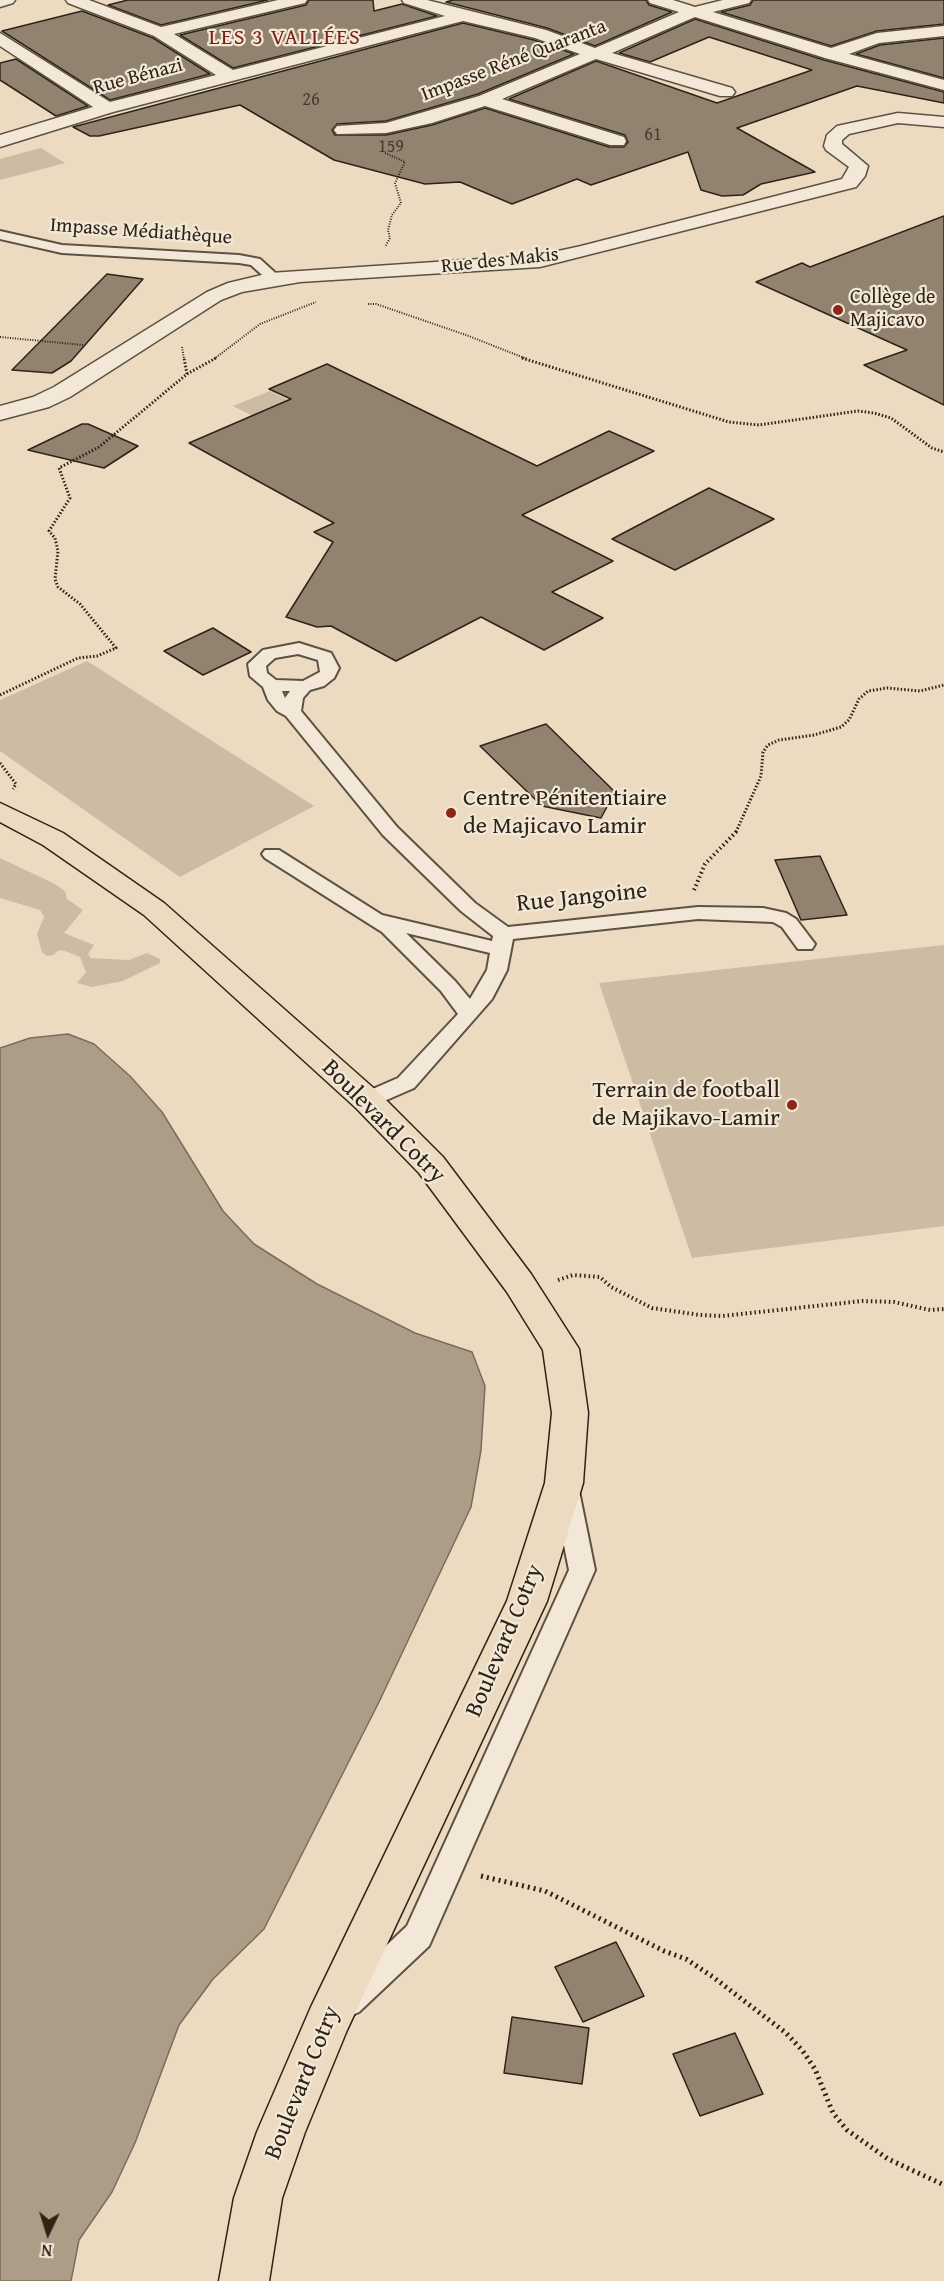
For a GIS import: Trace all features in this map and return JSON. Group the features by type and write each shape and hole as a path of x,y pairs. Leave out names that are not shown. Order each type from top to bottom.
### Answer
{"main road":[{"name":"Boulevard Cotry","path":"6,802 53,839 154,909 368,1100 431,1165 522,1290 561,1349 570,1413 564,1483 527,1601 327,2022 281,2132 258,2198 244,2281"}],"street":[{"path":"0,2 8,0"},
{"path":"74,0 160,32 230,76"},
{"path":"160,32 299,0"},
{"path":"410,0 463,16 540,34 597,54 726,92"},
{"path":"656,0 831,54 944,85"},
{"name":"Impasse Réné Quaranta","path":"343,130 407,124 485,100 694,12 743,0"},
{"name":"Rue Bénazi","path":"0,141 107,108 463,16"},
{"path":"831,54 877,38 944,31"},
{"path":"0,38 107,108"},
{"path":"485,100 617,141"},
{"name":"Rue des Makis","path":"0,413 40,402 62,392 214,297 235,288 274,279 540,261 582,252 849,183 856,176 859,166 833,146 833,139 843,130 898,118 944,122"}],"lane":[{"name":"Impasse Médiathèque","path":"0,235 80,251 239,259 255,262 274,279"},
{"path":"299,648 319,652 329,662 330,668 322,679 304,686 272,685 259,676 257,664 261,658 278,650 299,648"},
{"path":"272,685 274,696 283,707 292,712 390,831 503,942"},
{"path":"292,712 294,697 304,686"},
{"path":"272,854 389,928 439,978 470,1014"},
{"name":"Rue Jangoine","path":"368,1100 406,1083 470,1014 485,994 496,970 503,942 691,914 779,916 789,923 805,944"},
{"path":"374,919 503,942"},
{"path":"327,2022 418,1936 582,1570 564,1483"}],"path":[{"path":"343,130 352,134 356,141 405,162 394,183 401,202 392,215 390,238 385,248 377,250"},
{"path":"0,695 78,658 97,656 116,648 80,604 58,587 55,579 58,551 55,538 49,531 70,498 59,468 99,447 187,374 223,354 260,324 324,298"},
{"path":"368,304 376,304 466,335 523,358 729,422 759,424 858,411 874,412 891,418 932,448 944,452"},
{"path":"0,337 78,344 121,356"},
{"path":"180,337 187,374"},
{"path":"691,914 694,884 698,875 705,864 737,831 749,808 751,794 759,783 763,752 768,745 779,740 814,735 841,727 849,720 860,699 868,691 887,688 920,691 944,685"},
{"path":"0,763 16,783 6,802"},
{"path":"522,1290 573,1275 584,1275 600,1277 611,1287 652,1308 700,1315 722,1316 862,1301 894,1302 930,1310 944,1309"},
{"path":"450,1866 545,1891 695,1965 786,2033 802,2050 815,2069 832,2112 847,2130 888,2159 944,2186"}],"shaded area":[{"path":"41,148 65,163 0,180 0,159"},
{"path":"270,391 331,421 294,437 233,406"},
{"path":"87,661 314,806 180,877 0,751 0,700"},
{"path":"0,858 53,883 65,891 67,899 83,910 64,933 94,945 88,954 91,958 129,960 147,953 160,959 160,963 123,981 92,987 77,983 86,972 80,957 59,950 47,956 42,952 37,934 44,917 40,910 0,898"},
{"name":"Terrain de football de Majikavo-Lamir","path":"944,945 944,1226 692,1258 599,983"},
{"path":"68,1034 94,1044 130,1076 162,1112 223,1211 254,1244 317,1284 415,1333 472,1352 485,1386 481,1450 471,1507 379,1702 264,1929 213,1979 179,2025 135,2143 112,2192 79,2240 71,2281 0,2281 0,1048 30,1038"}],"building":[{"path":"128,0 268,0 161,25 108,5"},
{"path":"309,0 373,0 374,11 402,4 437,16 233,68 180,35 306,5"},
{"path":"453,0 646,0 649,5 672,12 595,46 547,28 446,2"},
{"path":"753,0 944,0 944,24 877,31 831,46 721,12 750,5"},
{"path":"82,11 153,38 210,74 110,100 2,31"},
{"path":"695,19 824,60 944,92 944,103 857,86 737,128 815,172 761,184 743,195 722,196 701,190 688,152 591,185 577,179 512,204 460,182 425,184 334,160 240,105 99,136 90,136 73,127 463,23 534,40 574,54 478,94 386,121 337,124 332,130 335,135 386,135 432,125 485,108 609,147 624,147 628,142 625,135 509,99 596,61 717,103 812,70 709,37 650,62 619,53"},
{"path":"944,38 944,78 856,54 880,45"},
{"path":"16,59 88,106 56,116 0,80 0,63"},
{"path":"944,216 944,405 864,365 907,350 756,282 802,263 810,267"},
{"path":"107,274 143,279 71,361 52,373 12,370"},
{"path":"327,364 537,466 609,431 654,451 522,515 613,561 552,592 603,618 544,650 481,617 396,661 331,626 317,627 286,617 333,542 314,532 334,523 189,443 291,399 269,389"},
{"path":"82,424 88,424 138,446 104,468 28,450"},
{"path":"709,488 774,519 675,570 612,539"},
{"path":"213,628 251,652 203,675 164,651"},
{"path":"546,724 615,792 601,818 542,806 480,746"},
{"path":"820,856 847,915 801,920 775,860"},
{"path":"616,1942 644,1996 583,2022 555,1967"},
{"path":"512,2017 589,2028 582,2084 504,2073"},
{"path":"735,2033 763,2094 700,2116 673,2054"}],"place":[{"name":"Collège de Majicavo","path":"838,310"},
{"name":"Centre Pénitentiaire de Majicavo Lamir","path":"451,813"},
{"name":"Terrain de football de Majikavo-Lamir","path":"792,1105"}],"district":[{"name":"LES 3 VALLÉES","path":"285,38"}]}
